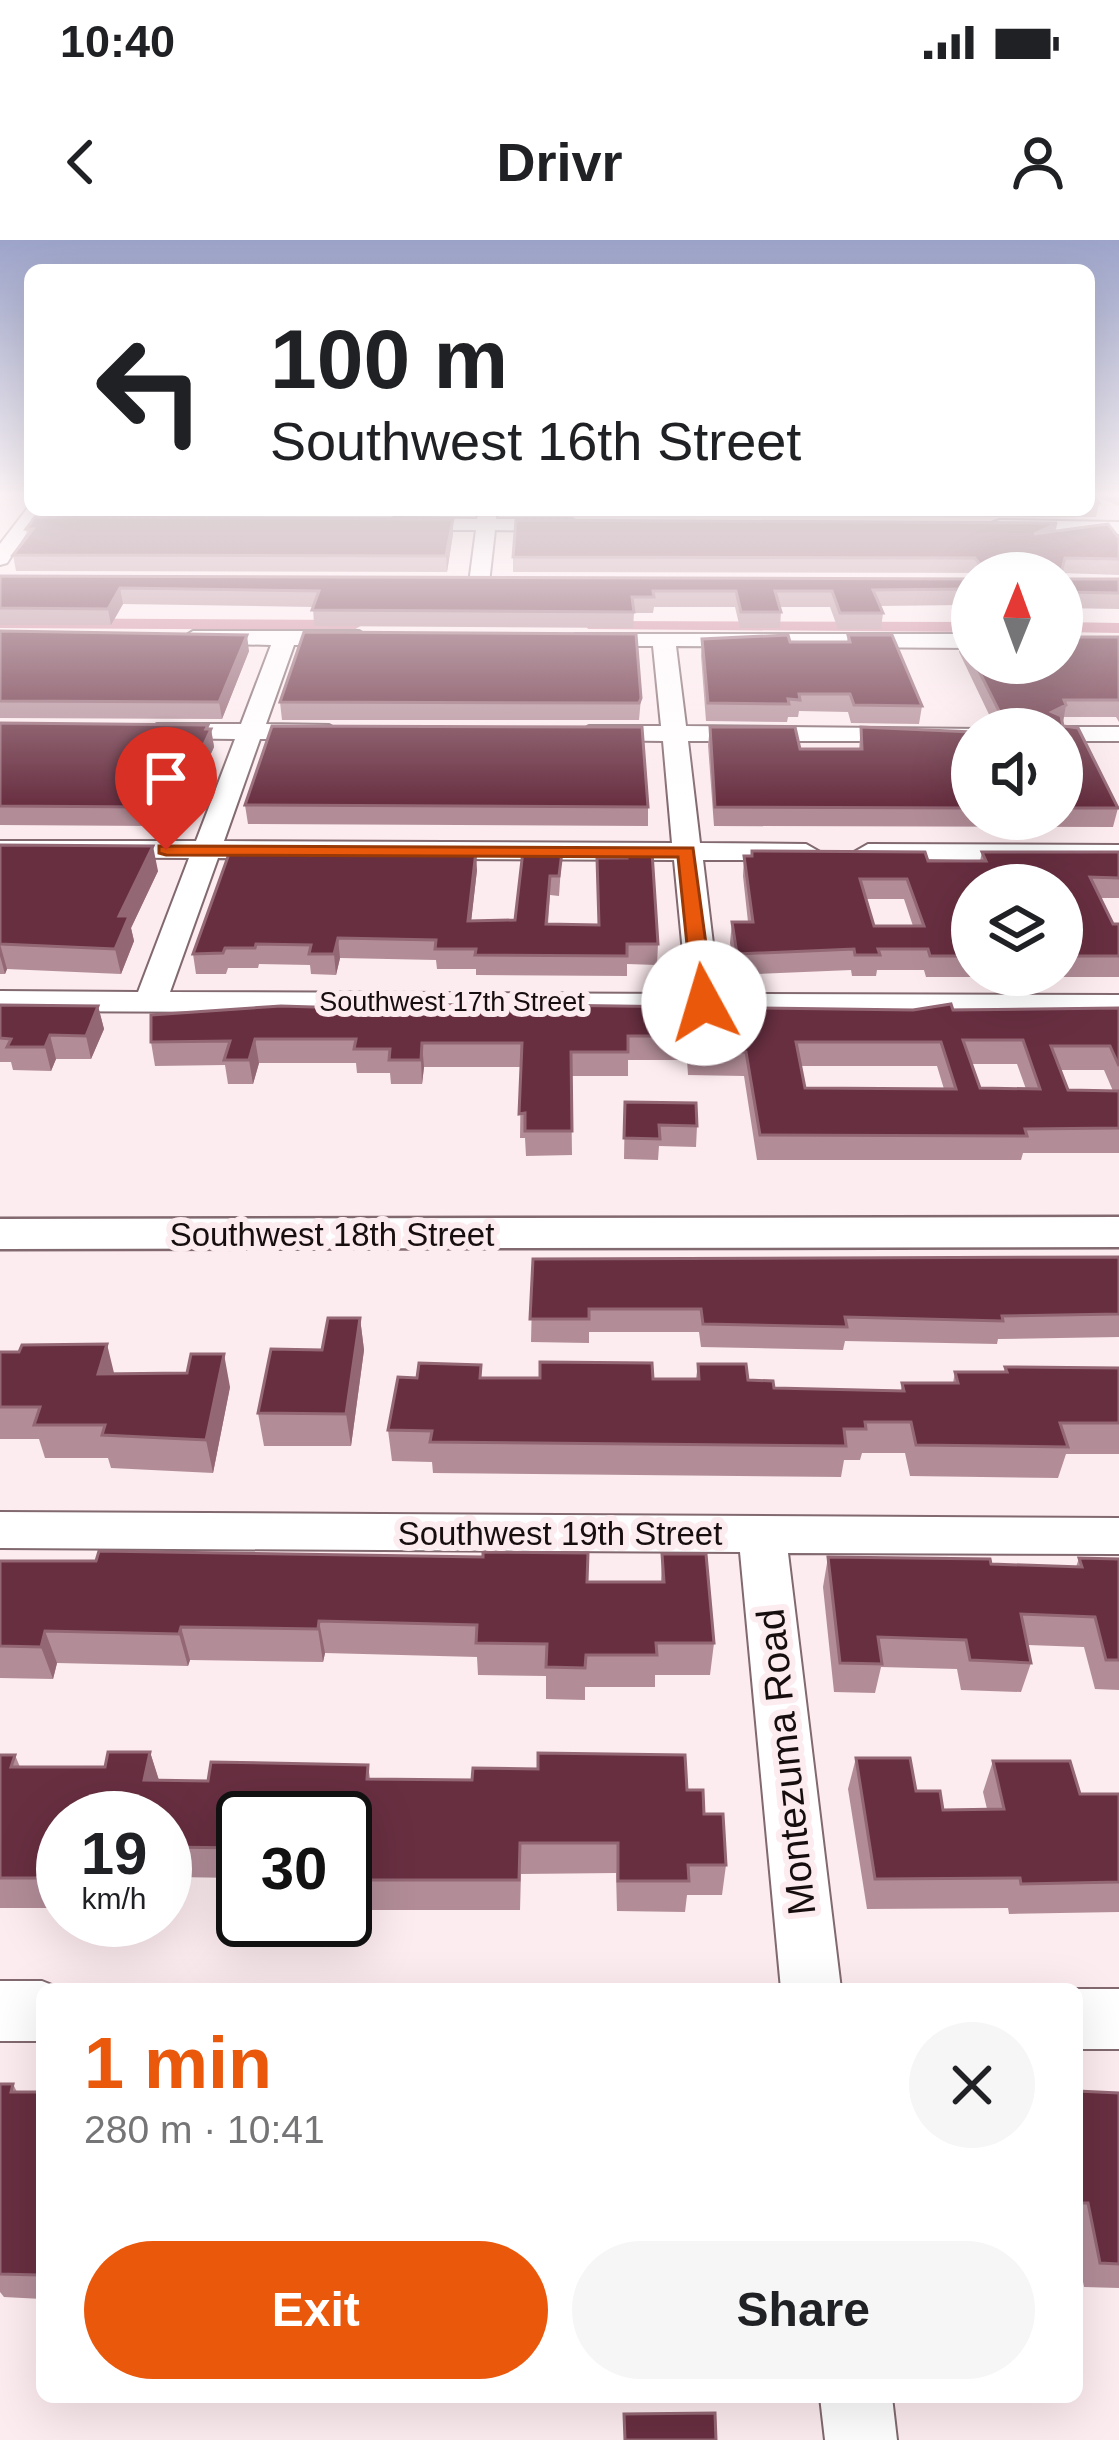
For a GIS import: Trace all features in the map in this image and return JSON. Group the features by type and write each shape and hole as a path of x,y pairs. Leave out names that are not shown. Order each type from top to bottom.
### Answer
{"main road":[{"name":"Southwest 18th Street","path":"664,1230 993,1207 1119,1208"},
{"name":"Southwest 18th Street","path":"0,1234 1119,1232"}],"street":[{"path":"168,638 380,638"},
{"path":"151,1001 285,638"},
{"path":"569,639 951,640"},
{"path":"664,640 704,1003"},
{"path":"136,731 344,732"},
{"path":"556,733 951,734"},
{"path":"1109,734 1119,769"},
{"path":"0,849 1119,854"},
{"name":"Southwest 17th Street","path":"0,1000 1119,1005"},
{"name":"Southwest 19th Street","path":"0,1530 1119,1536"},
{"name":"Montezuma Road","path":"762,1534 810,1983"},
{"path":"0,2011 36,2012"},
{"path":"1083,2019 1119,2019"},
{"path":"857,2403 861,2440"}],"building":[{"path":"0,600 113,600 108,609 0,608"},
{"path":"316,600 632,600 634,612 312,610"},
{"path":"738,600 777,600 781,612 741,612"},
{"path":"835,600 877,600 883,613 840,613"},
{"path":"0,631 247,635 219,702 0,701"},
{"path":"304,632 636,634 641,698 639,703 280,702"},
{"path":"788,635 790,642 850,642 848,635 892,635 922,706 854,705 850,694 799,694 800,700 788,699 789,704 708,703 702,639"},
{"path":"1083,637 1119,637 1119,700 1064,700 1066,705 1060,708 998,708 986,684 1083,684"},
{"path":"0,723 208,725 206,729 211,729 200,753 189,753 168,800 153,800 149,807 0,806"},
{"path":"272,726 642,727 648,807 245,805"},
{"path":"710,727 795,727 800,749 862,749 861,727 951,731 951,808 715,807"},
{"path":"1083,738 1118,808 1083,808"},
{"path":"0,845 153,846 119,916 129,916 115,949 0,944"},
{"path":"230,851 476,851 468,921 515,920 523,851 562,852 559,876 550,876 546,924 599,925 597,858 652,852 658,944 627,944 627,956 475,955 476,949 435,949 436,940 338,938 334,954 309,954 311,945 256,944 255,948 193,954"},
{"path":"752,851 925,852 928,861 986,861 982,852 1119,852 1119,878 1090,877 1113,924 1119,924 1119,956 1083,956 1083,864 951,864 951,956 930,956 928,949 878,949 880,955 855,955 854,949 737,954 732,922 753,922 744,856 752,856","holes":["860,879 907,879 924,926 874,926"]},
{"path":"0,1005 98,1006 86,1036 50,1035 45,1047 7,1047 11,1039 0,1038"},
{"path":"443,1005 1119,1008 1119,1066 1110,1046 1051,1046 1068,1090 1119,1091 1119,1128 1025,1129 1027,1136 760,1135 746,1052 690,1051 688,1036 628,1036 628,1052 571,1052 572,1131 525,1131 525,1113 519,1114 522,1043 422,1043 421,1060 389,1060 390,1049 354,1049 356,1039 255,1039 249,1060 224,1060 230,1041 151,1042 151,1015 281,1006 442,1011","holes":["963,1040 1023,1040 1040,1089 980,1088","796,1042 941,1042 956,1089 805,1088"]},
{"path":"625,1102 696,1103 697,1126 659,1125 660,1139 624,1138"},
{"path":"1119,1257 1119,1314 1002,1316 1003,1321 845,1317 847,1327 703,1324 701,1309 589,1309 589,1319 530,1319 533,1259"},
{"path":"328,1318 360,1318 346,1414 258,1413 271,1349 322,1350"},
{"path":"107,1344 98,1374 187,1373 191,1354 224,1354 206,1440 102,1435 105,1425 34,1425 40,1407 0,1407 0,1352 19,1352 22,1345"},
{"path":"540,1362 652,1363 653,1379 699,1379 698,1364 746,1364 748,1380 773,1381 774,1388 904,1391 902,1383 958,1383 955,1372 1007,1372 1005,1367 1119,1368 1119,1423 1060,1423 1068,1447 916,1445 911,1422 865,1422 866,1429 844,1429 846,1446 430,1442 432,1431 388,1430 398,1377 417,1378 419,1363 481,1365 480,1378 540,1378"},
{"path":"99,1551 483,1557 483,1552 588,1553 587,1582 664,1582 662,1554 706,1554 714,1643 656,1643 657,1655 586,1655 585,1668 546,1667 547,1644 476,1643 477,1625 319,1621 318,1629 181,1627 179,1634 45,1631 41,1647 0,1646 0,1561 96,1561"},
{"path":"828,1557 990,1559 991,1564 1082,1567 1079,1558 1119,1559 1119,1660 1106,1660 1095,1617 1021,1614 1031,1663 970,1660 966,1640 878,1637 882,1664 840,1663"},
{"path":"108,1752 150,1752 144,1780 208,1781 211,1762 368,1765 367,1779 472,1780 473,1768 538,1769 538,1753 685,1755 687,1790 703,1790 704,1814 723,1814 726,1865 688,1865 689,1881 618,1881 618,1843 520,1843 519,1880 372,1880 372,1791 216,1791 216,1848 192,1847 192,1791 36,1791 36,1878 0,1878 0,1755 15,1755 11,1767 105,1767"},
{"path":"856,1758 910,1758 916,1791 940,1791 943,1810 1004,1809 993,1761 1070,1761 1080,1794 1119,1794 1119,1882 875,1879"},
{"path":"0,2084 13,2084 11,2092 36,2092 36,2275 0,2274"},
{"path":"1083,2091 1119,2093 1119,2264 1100,2263 1088,2203 1083,2203"},
{"path":"715,2413 716,2440 625,2440 624,2414"}],"waterway":[{"path":"0,623 354,625"},
{"path":"594,626 951,627"},
{"path":"1083,627 1119,628"}],"route":[{"path":"166,850 687,852 704,1003"}]}
